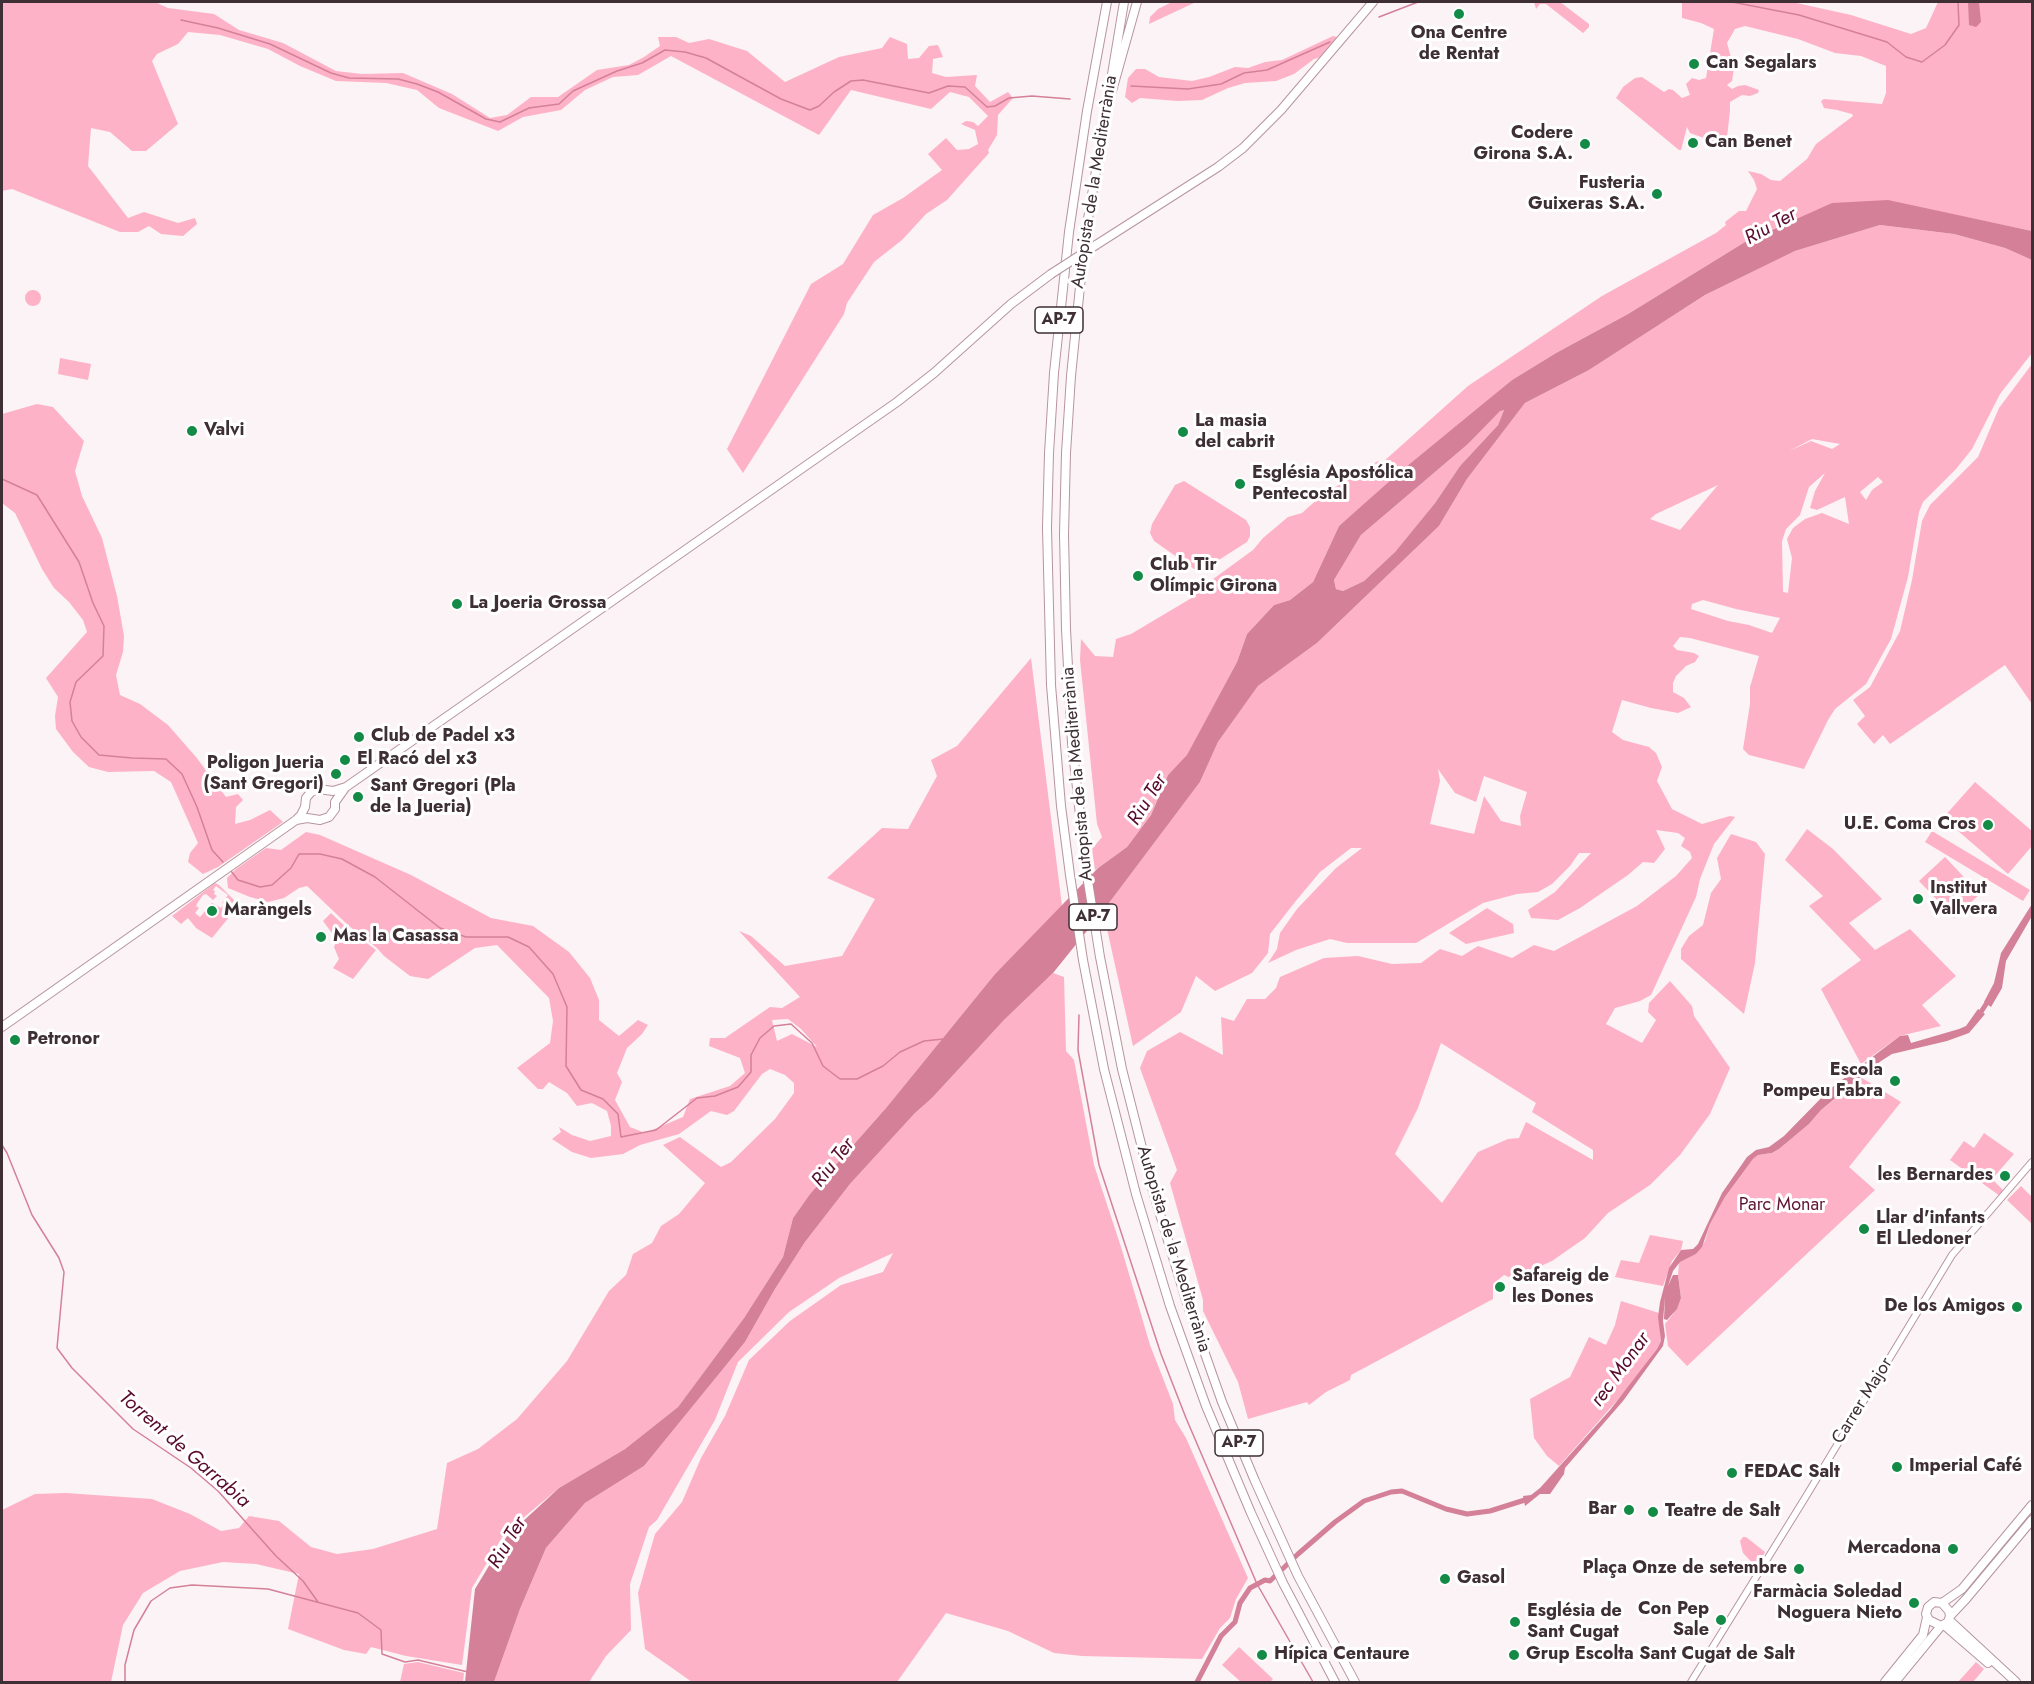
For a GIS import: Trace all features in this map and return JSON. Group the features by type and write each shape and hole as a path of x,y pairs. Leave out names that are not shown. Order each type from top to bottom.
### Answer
{"highway":[{"name":"Autopista de la Mediterrània","path":"1107,2 1078,167 1060,304 1049,453 1047,528 1049,643 1056,756 1076,919 1099,1045 1136,1194 1170,1306 1221,1442 1283,1583 1335,1683"},
{"name":"Autopista de la Mediterrània","path":"1124,2 1085,237 1071,376 1064,534 1066,639 1074,764 1093,915 1122,1069 1153,1191 1186,1300 1233,1427 1298,1576 1355,1683"},
{"path":"1105,111 1117,79 1129,24 1137,2"}],"main road":[{"path":"335,802 346,787 897,402 934,373 1011,304 1051,274 1218,167 1243,148 1281,110 1373,2"},
{"path":"2,1027 296,820 311,792 318,789 327,791 346,787"},
{"path":"296,820 313,818 320,820 329,817 335,809 335,802 327,791"},
{"path":"305,807 313,818"},
{"path":"1942,1603 1956,1595 1968,1584 2032,1505"},
{"path":"1895,1683 2032,1520"},
{"path":"1885,1683 1923,1635 1927,1608 1931,1603 1942,1603 1947,1608 1946,1622"},
{"path":"1927,1617 1931,1623 1946,1622 2016,1683"},
{"path":"1946,1622 2009,1683"}],"street":[{"name":"Carrer Major","path":"1691,1683 1952,1255 2032,1162"}],"green space":[{"path":"2,2 155,2 168,8 214,14 239,30 283,43 336,71 362,74 403,73 452,94 490,118 507,115 531,97 558,97 597,70 629,65 660,46 658,37 676,37 689,43 709,39 747,51 785,82 839,57 882,48 890,37 907,44 908,59 919,58 929,46 938,45 943,57 933,59 932,73 946,77 977,75 975,86 990,102 1008,92 1013,98 998,115 997,135 988,150 989,153 947,200 926,214 902,240 874,262 847,303 844,314 743,473 727,449 811,284 843,264 873,215 903,198 942,170 928,154 946,138 957,150 969,149 978,144 975,130 961,124 966,121 978,126 988,116 969,97 950,92 931,109 851,90 819,135 671,56 638,75 613,77 585,90 561,110 523,117 498,131 439,108 417,90 386,83 336,81 268,49 220,35 188,32 178,44 157,54 152,61 178,124 146,151 132,151 110,132 91,128 88,166 128,218 144,212 178,223 195,218 197,224 183,236 161,234 149,226 138,232 120,232 12,189 2,191"},
{"path":"1172,2 1196,2 1149,24 1150,17 1158,9"},
{"path":"1534,2 1560,2 1589,24 1589,27 1583,33 1546,4 1540,4 1536,9"},
{"path":"1682,2 1792,2 1851,15 1911,34 1926,28 1938,2 2032,2 2032,231 1960,216 1793,220 1745,242 1628,314 1512,380 1339,526 1313,582 1290,600 1274,605 1247,634 1237,662 1187,756 1168,775 1151,815 1127,847 1095,870 1092,849 1102,837 1097,824 1080,660 1081,639 1095,656 1113,657 1116,639 1131,634 1195,596 1198,590 1253,550 1263,538 1288,517 1302,513 1321,496 1378,461 1383,462 1468,386 1602,296 1716,233 1739,211 1746,211 1757,189 1748,171 1780,181 1807,159 1816,144 1853,116 1824,108 1821,101 1824,99 1882,104 1886,93 1886,66 1861,56 1835,53 1798,39 1745,26 1735,29 1727,43 1734,68 1732,81 1727,85 1732,89 1745,85 1759,90 1758,93 1750,96 1742,95 1730,102 1726,146 1690,133 1687,127 1681,150 1679,150 1616,98 1623,87 1635,78 1642,77 1664,92 1669,89 1673,90 1682,98 1690,95 1686,84 1692,78 1699,80 1706,78 1714,29 1682,18"},
{"path":"1333,36 1337,37 1321,57 1314,59 1294,74 1276,81 1245,83 1202,100 1140,98 1132,103 1125,97 1128,78 1136,69 1145,69 1159,77 1192,81 1235,67 1248,68 1265,62 1282,60"},
{"path":"1880,225 1954,234 2005,248 2032,260 2032,353 2000,394 1972,449 1956,469 1923,502 1919,512 1908,577 1891,639 1866,684 1835,709 1804,769 1749,755 1743,749 1750,704 1750,687 1759,656 1680,637 1673,646 1677,650 1699,656 1695,662 1686,666 1676,676 1673,683 1673,692 1684,698 1691,707 1678,713 1622,700 1612,732 1623,740 1649,747 1656,753 1662,767 1657,781 1672,809 1702,824 1730,816 1735,817 1714,844 1700,879 1696,897 1651,995 1640,1001 1615,1008 1606,1024 1642,1043 1656,1020 1648,1012 1649,1003 1670,981 1692,1006 1694,1016 1730,1068 1710,1114 1680,1155 1650,1185 1608,1213 1585,1238 1552,1261 1532,1270 1519,1270 1513,1279 1504,1275 1493,1284 1493,1299 1351,1375 1350,1380 1326,1392 1309,1405 1307,1402 1248,1419 1238,1382 1203,1311 1203,1300 1170,1183 1177,1170 1140,1068 1147,1051 1180,1032 1223,1055 1221,1017 1234,1021 1247,999 1265,999 1276,988 1280,977 1324,958 1358,956 1392,964 1421,963 1440,949 1462,956 1478,946 1512,958 1534,945 1554,951 1637,906 1676,876 1692,858 1690,852 1681,846 1685,838 1678,833 1656,830 1665,849 1654,863 1643,862 1580,908 1558,920 1531,918 1528,910 1555,892 1591,853 1579,853 1552,884 1538,892 1517,894 1483,903 1416,943 1347,943 1330,939 1296,950 1268,963 1277,949 1280,933 1297,909 1336,868 1362,848 1351,848 1320,872 1295,902 1270,934 1268,953 1252,973 1215,991 1196,976 1181,1012 1133,1046 1103,911 1200,782 1218,742 1258,686 1317,643 1439,526 1467,479 1525,403 1589,370 1705,295 1795,251","holes":["1812,439 1840,444 1832,449 1811,441 1789,451","1825,473 1815,491 1810,508 1817,510 1845,497 1849,524 1822,513 1805,519 1793,528 1787,539 1792,558 1788,593 1783,592 1782,541 1786,529 1800,515 1809,487","1878,477 1883,482 1872,490 1866,500 1860,492","1718,485 1680,530 1650,519 1656,514","1703,600 1780,618 1772,633 1691,609 1692,604","1438,769 1455,793 1476,802 1484,776 1527,792 1520,816 1521,826 1501,821 1484,796 1474,834 1430,824 1440,781","1441,1043 1536,1103 1532,1112 1593,1150 1593,1160 1526,1122 1519,1138 1508,1139 1478,1152 1442,1203 1395,1154 1418,1108"]},
{"path":"33,290 41,298 33,306 25,298"},
{"path":"60,358 91,364 88,380 58,374"},
{"path":"2032,364 2032,704 2005,665 1890,744 1883,735 1874,744 1857,724 1865,716 1853,700 1870,687 1900,631 1922,521 1930,505 1978,457 1999,408"},
{"path":"37,404 53,407 84,441 75,471 82,496 102,538 117,596 124,636 123,652 116,675 120,695 140,704 168,725 226,797 238,794 243,800 236,807 235,824 250,820 270,810 283,822 218,867 203,874 188,862 190,853 198,843 171,782 154,771 108,772 89,767 73,752 56,729 55,716 58,697 46,678 87,632 83,620 54,588 42,569 15,513 2,503 2,414"},
{"path":"1500,410 1504,410 1498,425 1460,466 1435,503 1395,552 1364,581 1343,591 1336,589 1334,580 1361,535 1468,444"},
{"path":"1184,481 1246,520 1250,527 1247,542 1203,570 1194,569 1154,541 1150,533 1152,524 1175,485"},
{"path":"1031,658 1062,906 995,974 886,1108 810,1194 793,1218 783,1257 744,1318 678,1407 625,1449 559,1488 504,1534 472,1588 462,1665 406,1656 371,1647 366,1654 344,1650 288,1629 299,1574 256,1564 223,1562 180,1571 143,1593 123,1625 111,1682 2,1682 2,1510 35,1494 66,1493 152,1499 190,1514 221,1531 239,1528 249,1516 279,1521 311,1547 337,1554 373,1549 437,1529 447,1463 478,1449 517,1419 567,1361 609,1291 626,1275 633,1254 652,1243 661,1226 679,1214 705,1183 663,1145 680,1137 721,1167 731,1162 775,1119 794,1093 794,1083 785,1075 770,1069 762,1074 734,1111 727,1115 711,1111 679,1134 640,1145 623,1154 591,1158 572,1152 552,1139 561,1132 559,1127 572,1135 590,1141 611,1136 607,1111 592,1103 577,1106 567,1093 549,1082 543,1089 538,1089 517,1068 550,1043 553,1021 549,998 497,945 475,948 428,979 410,976 349,926 307,886 299,888 284,898 268,902 228,888 227,878 236,869 266,848 281,850 306,832 320,835 411,875 491,918 533,926 569,952 590,978 599,1000 599,1020 619,1036 638,1020 648,1025 627,1048 617,1073 622,1082 615,1100 630,1127 645,1133 683,1117 690,1099 730,1086 745,1073 740,1058 709,1046 710,1038 725,1038 770,1007 782,1008 800,997 739,931 751,936 785,966 842,956 875,899 827,878 882,828 908,829 937,776 931,760 957,746","holes":["788,1019 801,1029 817,1047 792,1034 777,1041 772,1020"]},
{"name":"U.E. Coma Cros","path":"1975,782 2032,831 2032,846 2008,874 1943,818"},
{"path":"1807,829 1833,849 1882,899 1849,923 1875,950 1910,929 1956,976 1922,1005 1941,1026 1900,1036 1861,1064 1821,989 1861,960 1809,906 1823,896 1785,860"},
{"path":"1932,831 2030,890 2023,901 1925,842"},
{"path":"1731,834 1756,842 1765,854 1755,963 1744,1014 1681,959 1681,949 1689,936 1703,925 1711,893 1721,879 1717,858"},
{"path":"1945,857 1980,894 1954,918 1919,881"},
{"path":"215,883 239,905 212,938 196,928 188,918 181,924 172,916","holes":["216,886 228,895 221,908 212,903 200,917 195,913 199,908 196,906 203,895 206,894 213,900 217,896 213,890"]},
{"path":"1487,908 1513,924 1514,933 1466,944 1449,933"},
{"path":"331,913 376,950 353,979 333,968 339,959 334,947 337,940 323,921"},
{"path":"1053,973 1064,977 1066,1051 1074,1060 1094,1165 1150,1345 1173,1404 1175,1420 1186,1438 1248,1578 1236,1599 1230,1618 1220,1628 1202,1659 1082,1656 1054,1653 1008,1631 946,1613 897,1682 692,1682 645,1649 638,1593 655,1534 682,1502 701,1458 725,1416 749,1360 790,1321 841,1285 883,1272 893,1253 839,1278 789,1312 738,1362 715,1420 657,1520 649,1527 630,1584 631,1630 606,1656 589,1682 494,1682 520,1609 546,1548 585,1503 644,1466 745,1342 805,1242 850,1184 1004,1020"},
{"name":"Parc Monar","path":"1862,1078 1901,1102 1849,1167 1875,1190 1687,1366 1668,1346 1665,1324 1681,1298 1679,1262 1696,1254 1705,1241 1710,1224 1725,1197 1753,1159 1758,1155 1772,1153 1779,1149 1809,1124 1821,1110"},
{"path":"1984,1133 2014,1154 1992,1179 2004,1191 2000,1196 1950,1160 1964,1141 1974,1148"},
{"path":"2021,1186 2032,1197 2032,1224 2007,1200"},
{"path":"1650,1235 1683,1241 1681,1250 1672,1261 1663,1286 1615,1277 1621,1260 1639,1263"},
{"path":"1621,1301 1659,1313 1661,1341 1629,1387 1559,1466 1547,1456 1534,1438 1530,1399 1570,1377 1589,1337 1606,1345 1615,1325"},
{"path":"1743,1537 1765,1552 1757,1568 1743,1553 1740,1541"},
{"path":"1239,1647 1273,1679 1270,1682 1241,1682 1222,1665"},
{"path":"418,1662 464,1673 463,1682 400,1682 404,1664"},
{"path":"1976,1662 1984,1669 1973,1682 1958,1682"}],"water":[{"path":"1968,2 1979,2 1981,22 1976,27 1969,25"},
{"name":"Riu Ter","path":"1888,200 2032,231 2032,260 2005,248 1954,234 1880,225 1795,251 1705,295 1589,370 1525,403 1467,479 1439,526 1317,643 1258,686 1218,742 1200,782 1103,911 1053,973 1004,1020 850,1184 805,1242 745,1342 644,1466 585,1503 546,1548 520,1609 494,1682 465,1682 475,1589 507,1536 559,1488 625,1449 678,1407 744,1318 783,1257 793,1218 810,1194 886,1108 995,974 1098,868 1127,847 1151,815 1168,775 1187,755 1237,662 1247,634 1274,605 1290,600 1313,582 1339,526 1400,472 1512,380 1628,314 1745,242 1832,203","holes":["1504,410 1498,425 1460,466 1435,503 1395,552 1364,581 1343,591 1336,589 1334,580 1361,535 1468,444 1500,411"]},
{"path":"2032,904 2032,916 2006,961 2002,988 1991,1007 1984,1002 1994,983 2001,953"},
{"path":"1978,1009 1985,1014 1969,1033 1947,1041 1892,1054 1821,1110 1809,1124 1779,1149 1772,1153 1758,1155 1753,1159 1725,1197 1710,1224 1702,1247 1696,1254 1680,1262 1673,1271 1668,1286 1673,1275 1678,1275 1681,1298 1677,1309 1667,1320 1664,1319 1665,1297 1663,1321 1665,1336 1663,1346 1623,1401 1565,1468 1564,1474 1550,1494 1540,1494 1525,1506 1523,1496 1531,1495 1540,1488 1610,1410 1657,1349 1661,1341 1658,1317 1660,1302 1669,1268 1681,1250 1693,1249 1698,1244 1722,1193 1747,1157 1756,1150 1769,1147 1784,1136 1830,1089 1900,1036 1908,1035 1911,1043 1959,1029 1966,1026"}],"waterway":[{"path":"1379,17 1418,2"},
{"path":"1732,2 1799,15 1887,42 1906,57 1922,62 1945,45 1959,25 1958,2"},
{"path":"181,20 218,28 270,44 331,73 349,78 398,79 417,84 438,92 486,119 500,122 529,108 559,104 573,91 617,71 642,63 665,50 685,52 706,58 781,99 810,110 819,106 851,81 863,80 929,93 948,86 965,87 987,107 995,106 1009,98 1032,96 1070,99"},
{"path":"1131,86 1188,89 1221,84 1244,73 1267,70 1330,42"},
{"path":"2,479 37,495 79,562 93,603 104,626 103,656 76,682 70,702 72,721 81,737 99,755 166,759 182,774 197,807 212,850 223,862"},
{"path":"231,871 238,880 260,887 272,885 291,868 299,854 320,854 342,859 375,877 440,928 466,937 508,937 529,947 553,974 567,1007 566,1066 581,1090 603,1099 618,1114 621,1137 656,1130 697,1098 715,1096 738,1087 751,1072 751,1055 760,1038 774,1026 791,1024 812,1043 823,1066 840,1079 857,1079 883,1066 900,1052 924,1041 943,1039"},
{"name":"rec Monar","path":"1979,1015 1990,998"},
{"path":"1079,1015 1078,1050 1099,1165 1161,1354 1257,1584 1313,1682"},
{"name":"Torrent de Garrabia","path":"2,1145 32,1215 59,1258 64,1272 57,1348 72,1368 133,1429 191,1468 218,1491 276,1556 303,1581 318,1602"},
{"name":"rec Monar","path":"1197,1682 1221,1636 1235,1622 1240,1603 1250,1588 1265,1580 1270,1581 1335,1522 1364,1501 1391,1492 1402,1491 1446,1509 1467,1514 1490,1511 1528,1499"},
{"path":"125,1682 125,1665 134,1630 151,1601 170,1588 192,1585 268,1589 358,1613 381,1630 382,1654 405,1662 418,1660 468,1672"}],"place":[{"name":"Ona Centre de Rentat","path":"1459,14"},
{"name":"Can Segalars","path":"1694,64"},
{"name":"Can Benet","path":"1693,143"},
{"name":"Codere Girona S.A.","path":"1585,144"},
{"name":"Fusteria Guixeras S.A.","path":"1657,194"},
{"name":"Valvi","path":"192,431"},
{"name":"La masia del cabrit","path":"1183,432"},
{"name":"Església Apostólica Pentecostal","path":"1240,484"},
{"name":"Club Tir Olímpic Girona","path":"1138,576"},
{"name":"La Joeria Grossa","path":"457,604"},
{"name":"Club de Padel x3","path":"359,737"},
{"name":"El Racó del x3","path":"345,760"},
{"name":"Poligon Jueria (Sant Gregori)","path":"336,774"},
{"name":"Sant Gregori (Pla de la Jueria)","path":"358,797"},
{"name":"U.E. Coma Cros","path":"1988,825"},
{"name":"Institut Vallvera","path":"1918,899"},
{"name":"Maràngels","path":"212,911"},
{"name":"Mas la Casassa","path":"321,937"},
{"name":"Petronor","path":"15,1040"},
{"name":"Escola Pompeu Fabra","path":"1895,1081"},
{"name":"les Bernardes","path":"2005,1176"},
{"name":"Llar d'infants El Lledoner","path":"1864,1229"},
{"name":"Safareig de les Dones","path":"1500,1287"},
{"name":"De los Amigos","path":"2017,1307"},
{"name":"Imperial Café","path":"1897,1467"},
{"name":"FEDAC Salt","path":"1732,1473"},
{"name":"Bar","path":"1629,1510"},
{"name":"Teatre de Salt","path":"1653,1512"},
{"name":"Mercadona","path":"1953,1549"},
{"name":"Plaça Onze de setembre","path":"1799,1569"},
{"name":"Gasol","path":"1445,1579"},
{"name":"Farmàcia Soledad Noguera Nieto","path":"1914,1603"},
{"name":"Con Pep Sale","path":"1721,1620"},
{"name":"Església de Sant Cugat","path":"1515,1622"},
{"name":"Hípica Centaure","path":"1262,1655"},
{"name":"Grup Escolta Sant Cugat de Salt","path":"1514,1655"}]}
